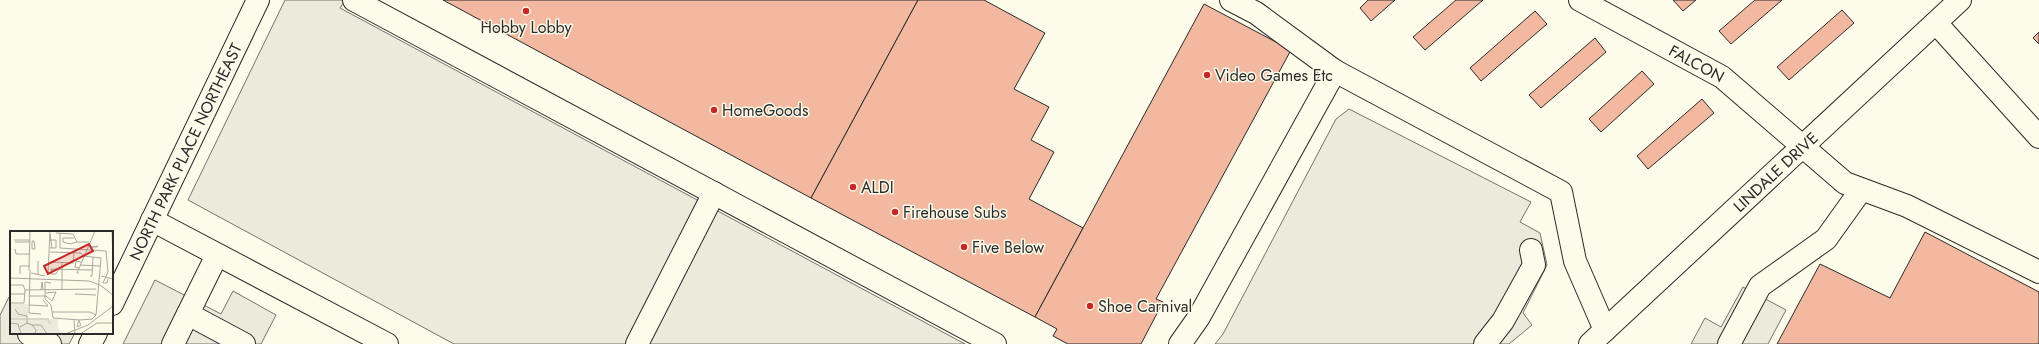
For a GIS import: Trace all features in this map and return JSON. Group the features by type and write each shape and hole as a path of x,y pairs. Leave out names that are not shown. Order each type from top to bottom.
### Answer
{"street":[{"name":"NORTH PARK PLACE NORTHEAST","path":"113,302 258,0"},
{"path":"354,0 995,344"},
{"path":"1231,0 1256,13 1335,71 1561,192 1575,261 1597,340"},
{"name":"FALCON","path":"1580,0 1722,77 1800,147 1845,183 1907,206 2039,272"},
{"name":"LINDALE DRIVE","path":"1597,340 1800,147 1960,0"},
{"path":"1936,23 2039,137"},
{"path":"1180,344 1199,317 1335,71"},
{"path":"1729,344 1760,286 1826,239 1861,190"},
{"path":"637,344 714,193"},
{"path":"152,220 387,344"},
{"path":"1485,344 1503,321 1534,265 1531,250"},
{"path":"172,344 217,255"},
{"path":"188,314 244,344"},
{"path":"29,334 50,344"},
{"path":"90,344 95,334"}],"shaded area":[{"path":"285,0 345,0 340,8 965,344 454,344 188,200"},
{"path":"1349,109 1531,202 1520,222 1540,233 1547,265 1523,313 1532,325 1509,344 1215,344 1223,334 1336,119"},
{"path":"155,280 221,314 233,291 276,315 261,344 123,344"},
{"path":"1743,287 1786,310 1768,344 1691,344 1705,318 1721,327"},
{"path":"9,297 10,334 74,334 69,344 0,344 0,315"}],"building":[{"path":"443,0 918,0 811,198"},
{"path":"918,0 984,0 1045,33 1014,89 1049,107 1031,140 1054,152 1029,199 1083,228 1035,317 811,198"},
{"path":"1368,0 1395,0 1371,21 1360,8"},
{"path":"1456,0 1483,0 1425,50 1413,37"},
{"path":"1673,0 1696,0 1683,11"},
{"path":"1755,0 1782,0 1731,44 1719,31"},
{"path":"1204,4 1291,50 1156,299 1163,302 1141,344 1068,344 1053,336 1057,329 1035,317"},
{"path":"1842,10 1854,23 1789,80 1777,67"},
{"path":"1535,11 1547,24 1481,81 1470,68"},
{"path":"2039,32 2039,44 2033,38"},
{"path":"1595,38 1606,52 1541,108 1529,95"},
{"path":"1642,71 1654,84 1601,132 1589,119"},
{"path":"1702,99 1714,113 1648,169 1637,156"},
{"path":"1925,232 2039,292 2039,344 1777,344 1820,264 1890,298"}],"place":[{"name":"Hobby Lobby","path":"526,11"},
{"name":"Video Games Etc","path":"1207,75"},
{"name":"HomeGoods","path":"714,110"},
{"name":"ALDI","path":"853,187"},
{"name":"Firehouse Subs","path":"895,212"},
{"name":"Five Below","path":"964,247"},
{"name":"Shoe Carnival","path":"1090,306"}]}
